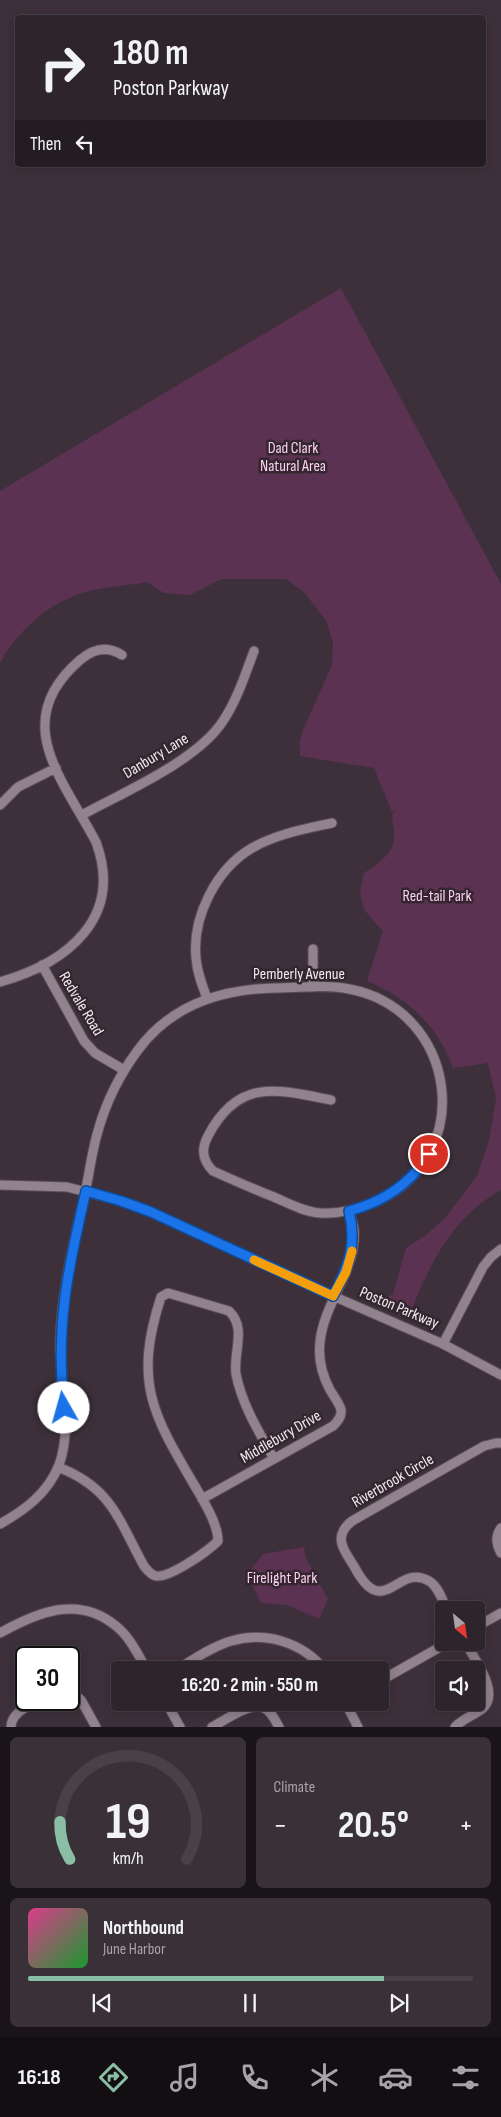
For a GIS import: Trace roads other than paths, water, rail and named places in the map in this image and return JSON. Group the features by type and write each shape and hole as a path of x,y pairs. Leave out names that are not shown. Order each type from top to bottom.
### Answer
{"street":[{"path":"0,982 18,977 67,951 83,937 92,922 101,900 104,875 101,855 47,749 44,730 50,699 57,684 73,666 85,656 95,651 108,649 122,654"},
{"name":"Danbury Lane","path":"82,815 178,762 208,740 224,721 232,706 254,652"},
{"path":"0,805 18,788 56,768"},
{"path":"207,998 199,976 196,958 198,929 204,905 221,876 236,860 253,847 272,838 332,823"},
{"path":"313,987 314,949"},
{"name":"Redvale Road","path":"42,965 84,1041 95,1053 124,1070"},
{"name":"Pemberly Avenue","path":"0,1524 32,1504 50,1482 58,1467 66,1433 60,1343 64,1292 99,1127 124,1070 140,1047 159,1027 176,1014 207,998 250,988 313,987 351,989 378,998 398,1010 415,1025 436,1060 442,1085 443,1110 438,1132 423,1165 406,1183 387,1197 367,1206 349,1211 318,1213 294,1206 213,1171 206,1164 203,1155 204,1144 223,1112 231,1104 246,1096 270,1090 284,1090 331,1100"},
{"name":"Poston Parkway","path":"0,1186 41,1185 86,1191 151,1212 333,1296 443,1344 501,1375"},
{"path":"333,1296 346,1272 351,1256 354,1230 349,1211"},
{"path":"443,1344 483,1267 501,1249"},
{"path":"58,1467 86,1480 108,1500 144,1566 150,1573 158,1576 168,1574 209,1550 218,1541 218,1534 202,1499 163,1433 150,1393 149,1344 153,1322 161,1297 168,1293 229,1310 236,1317 239,1326 235,1362 242,1398 274,1459"},
{"name":"Middlebury Drive","path":"202,1499 333,1426 340,1418 341,1409 323,1374 320,1354 321,1331 333,1296"},
{"name":"Riverbrook Circle","path":"442,1601 429,1580 418,1577 406,1579 382,1592 365,1586 341,1544 341,1534 348,1525 361,1516 484,1446 501,1443"},
{"path":"501,1528 497,1536 497,1543 501,1553"},
{"path":"0,1633 25,1619 45,1611 62,1609 87,1611 102,1617 116,1626 133,1645 142,1661"},
{"path":"485,1622 501,1614"},
{"path":"193,1661 231,1641 263,1637 278,1639 293,1645 316,1661"},
{"path":"389,1676 435,1650"},
{"path":"455,1727 461,1721 482,1709 491,1697 487,1680 470,1651"},
{"path":"80,1699 96,1727"},
{"path":"212,1727 248,1708 259,1706 268,1710 279,1727"},
{"path":"11,1727 12,1720 21,1711"},
{"path":"171,1711 180,1727"},
{"path":"350,1711 358,1727"}],"park label":[{"name":"Dad Clark Natural Area","path":"293,457"},
{"name":"Red-tail Park","path":"437,896"},
{"name":"Firelight Park","path":"282,1578"}]}
